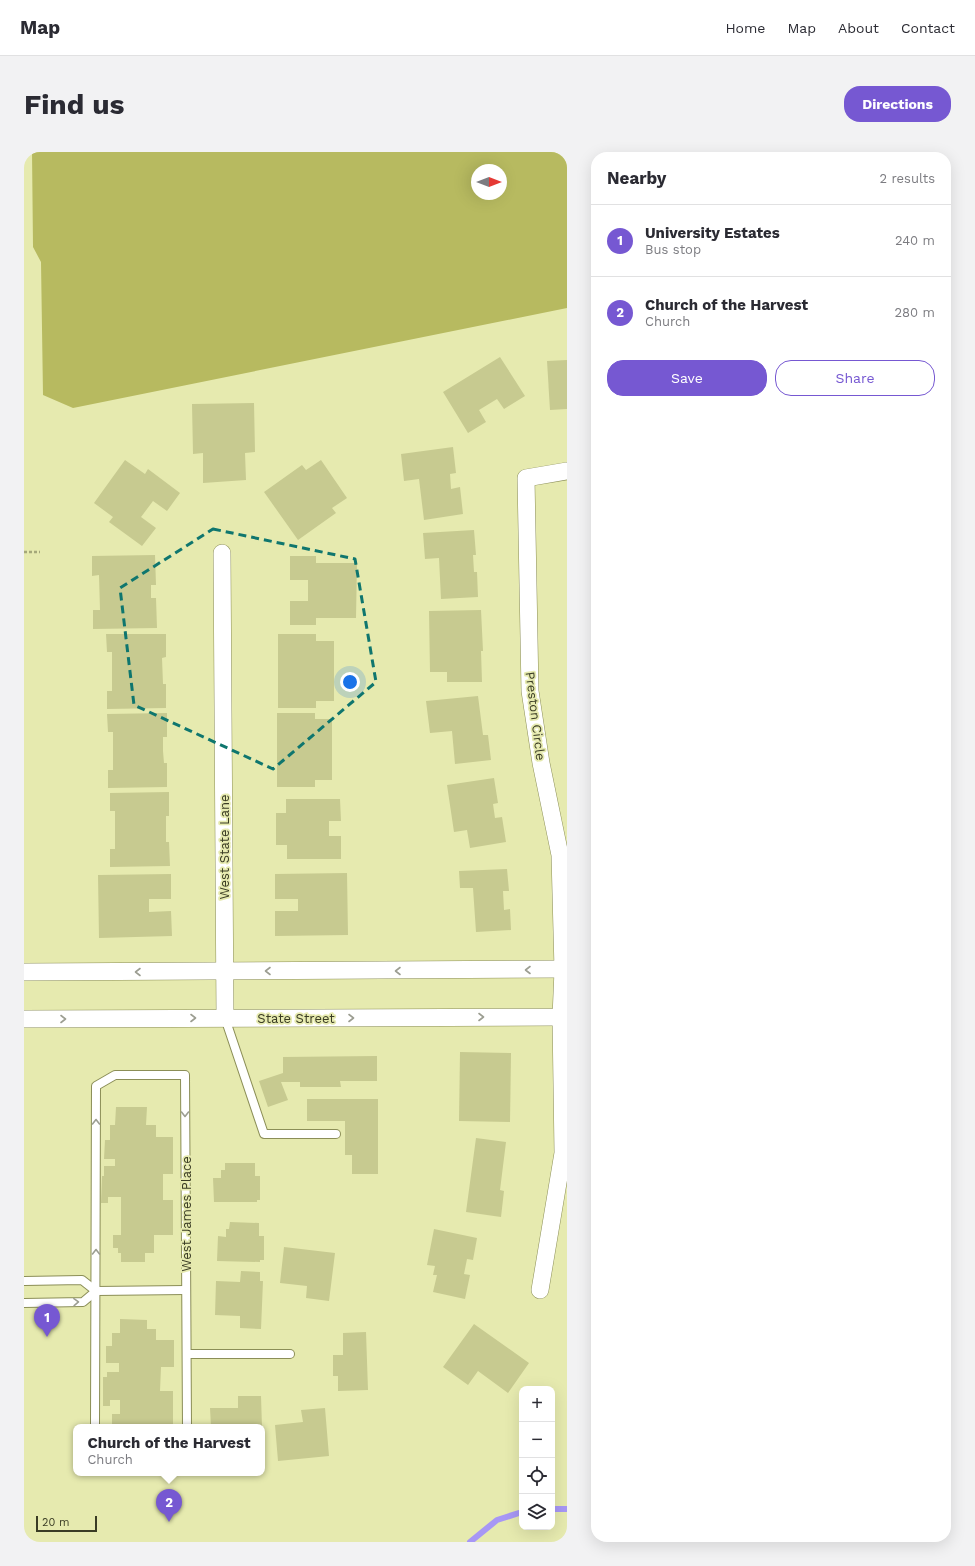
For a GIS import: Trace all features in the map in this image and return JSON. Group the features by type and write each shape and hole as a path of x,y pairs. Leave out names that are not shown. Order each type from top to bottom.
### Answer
{"street":[{"name":"Preston Circle","path":"565,969 560,855 541,763 530,691 526,478 567,471"},
{"name":"West State Lane","path":"222,553 225,1018"},
{"path":"24,972 565,969 562,1153 540,1290"},
{"name":"State Street","path":"24,1019 564,1016"}],"lane":[{"name":"West State Lane","path":"225,1018 264,1134 336,1134"},
{"name":"West James Place","path":"96,1291 96,1086 115,1075 185,1075 187,1424"},
{"path":"24,1281 82,1280 96,1291 186,1290"},
{"path":"24,1303 83,1302 96,1291"},
{"path":"95,1424 96,1291"},
{"path":"187,1354 290,1354"}],"path":[{"path":"24,552 40,552"}],"highlighted area":[{"path":"213,529 355,559 376,682 273,769 134,705 120,588"}],"green space":[{"path":"32,152 567,152 567,308 73,408 43,395 41,262 33,247"}],"building":[{"path":"500,357 525,396 504,409 497,399 479,410 486,422 468,433 443,392"},
{"path":"567,360 567,409 550,410 547,361"},
{"path":"254,403 255,452 245,453 246,480 203,483 203,453 193,454 192,404"},
{"path":"453,447 456,473 450,474 451,489 460,487 463,514 424,520 419,479 404,481 401,454"},
{"path":"125,460 145,474 148,469 180,493 167,511 153,501 141,517 156,528 142,546 109,522 113,517 94,503"},
{"path":"321,460 347,498 332,508 336,513 298,540 264,492 302,465 306,470"},
{"path":"474,530 476,555 473,555 474,572 477,572 478,597 441,599 439,558 425,559 423,533"},
{"path":"155,555 156,585 151,585 151,598 156,598 157,628 93,629 93,610 100,610 99,575 92,576 92,556"},
{"path":"290,556 316,556 316,563 357,563 356,618 316,618 316,625 290,625 290,601 308,601 308,580 290,580"},
{"path":"481,610 483,651 481,651 482,682 447,682 447,672 430,672 429,611"},
{"path":"106,634 166,634 166,657 162,658 163,684 166,684 166,708 107,709 107,691 112,691 112,652 107,652"},
{"path":"278,634 316,634 316,641 334,641 334,701 316,701 316,708 278,708"},
{"path":"478,696 483,735 488,735 491,760 455,764 452,731 430,733 426,701"},
{"path":"167,713 167,737 163,737 163,751 164,763 167,763 167,787 108,788 108,770 113,770 113,732 108,732 107,714"},
{"path":"277,713 315,713 315,719 332,719 332,780 315,780 315,787 277,787"},
{"path":"494,778 498,803 493,804 495,818 502,817 506,842 470,848 467,830 454,832 447,785"},
{"path":"169,792 169,816 166,816 166,842 169,842 170,866 110,867 110,849 115,849 115,811 110,811 110,793"},
{"path":"286,799 340,799 341,821 329,821 329,836 341,836 341,859 287,859 287,845 276,845 276,813 286,813"},
{"path":"507,869 509,891 503,891 504,910 510,909 511,930 476,932 473,888 460,888 459,871"},
{"path":"347,873 348,935 275,936 275,911 298,911 298,899 275,899 275,874"},
{"path":"171,874 171,899 149,899 149,912 171,911 172,936 99,938 98,875"},
{"path":"460,1052 511,1053 510,1122 459,1121"},
{"path":"377,1056 377,1081 340,1081 341,1087 300,1087 300,1082 281,1082 288,1100 268,1107 259,1081 283,1073 283,1057"},
{"path":"307,1099 378,1099 378,1174 352,1174 352,1155 345,1155 345,1121 307,1121"},
{"path":"116,1107 147,1107 146,1125 156,1125 156,1137 173,1137 173,1174 163,1174 163,1200 173,1200 173,1235 154,1235 154,1253 145,1253 145,1262 121,1262 121,1253 118,1253 118,1248 113,1248 113,1235 121,1235 121,1197 108,1197 108,1203 101,1203 104,1166 115,1166 115,1159 104,1159 105,1140 110,1140 110,1125 115,1125"},
{"path":"476,1138 506,1142 500,1190 504,1191 501,1217 466,1212"},
{"path":"225,1163 255,1163 255,1176 260,1176 260,1200 257,1200 257,1202 214,1202 213,1178 221,1178 221,1170 225,1170"},
{"path":"230,1222 259,1223 259,1236 264,1236 264,1260 260,1260 260,1262 217,1261 218,1236 226,1237 226,1229 229,1229"},
{"path":"434,1229 477,1238 473,1260 467,1259 464,1274 470,1275 465,1299 433,1292 437,1275 433,1275 435,1266 427,1265"},
{"path":"284,1247 335,1253 329,1301 306,1298 307,1286 280,1283"},
{"path":"241,1271 260,1272 260,1281 263,1281 261,1329 240,1328 240,1316 215,1315 216,1281 240,1282"},
{"path":"120,1319 147,1320 147,1329 156,1329 156,1340 174,1340 174,1367 161,1367 160,1391 173,1391 173,1424 112,1424 112,1414 120,1414 120,1400 110,1400 110,1406 103,1406 103,1377 107,1377 107,1372 119,1372 119,1363 106,1363 106,1346 112,1346 112,1333 120,1333"},
{"path":"474,1324 529,1363 508,1393 478,1371 468,1385 443,1367"},
{"path":"366,1332 368,1390 338,1391 338,1376 333,1376 333,1355 343,1355 343,1333"},
{"path":"238,1396 261,1396 262,1424 211,1424 210,1408 238,1408"},
{"path":"325,1408 329,1456 278,1461 275,1425 303,1422 301,1410"}],"waterway":[{"path":"555,1509 567,1509"},
{"path":"470,1542 497,1520 519,1513"}],"place":[{"name":"University Estates","path":"47,1337"},
{"name":"Church of the Harvest","path":"169,1522"}]}
